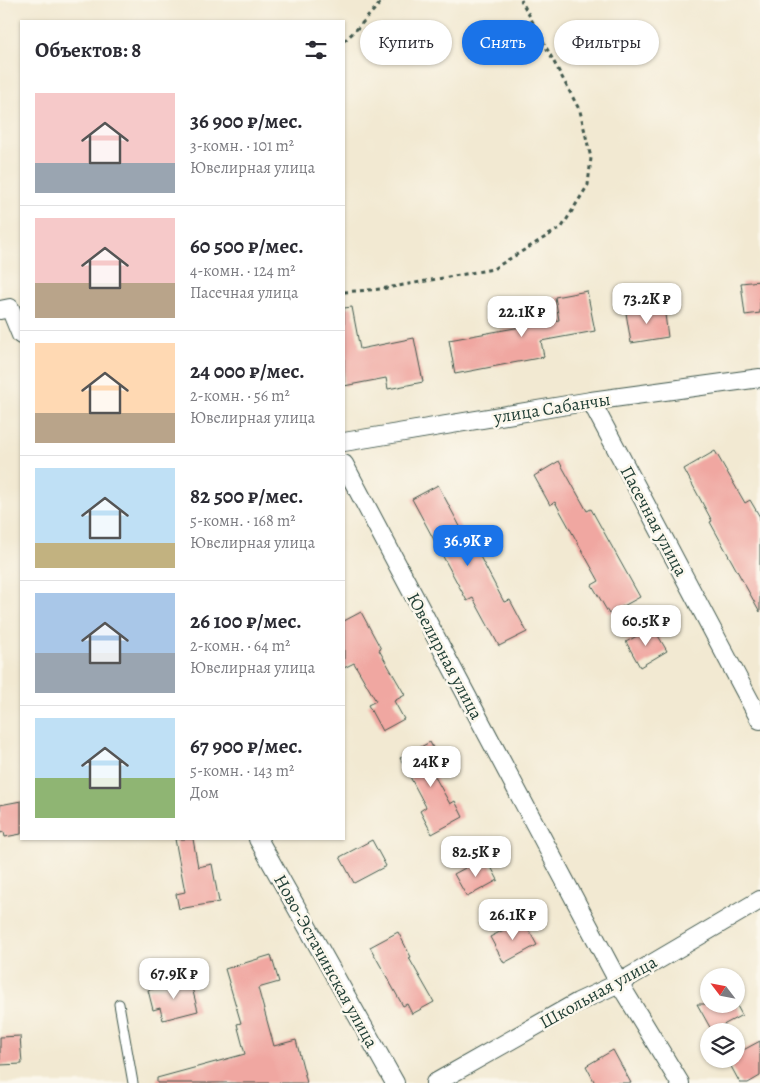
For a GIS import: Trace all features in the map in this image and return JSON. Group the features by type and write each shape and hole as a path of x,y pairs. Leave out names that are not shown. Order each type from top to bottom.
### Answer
{"street":[{"path":"5,309 20,333"},
{"name":"улица Сабанчы","path":"345,442 591,401 760,378"},
{"name":"Пасечная улица","path":"591,401 760,720"},
{"name":"Ювелирная улица","path":"345,466 619,982 680,1083"},
{"name":"Ново-Эстачинская улица","path":"259,840 395,1083"},
{"name":"Школьная улица","path":"435,1083 578,1002 619,982 760,900"}],"lane":[{"path":"119,1004 133,1083"}],"path":[{"path":"345,40 356,31 383,0"},
{"path":"345,292 381,289 493,270 562,227 588,185 591,158 580,111 521,0"}],"building":[{"path":"760,281 760,313 745,315 741,283"},
{"path":"587,291 595,331 541,341 544,357 455,374 449,340 559,320 555,297"},
{"path":"352,307 360,349 414,338 423,382 388,389 386,378 345,386 345,308"},
{"path":"664,307 668,337 631,343 626,313"},
{"path":"715,451 745,503 750,500 760,517 760,612 710,522 712,521 684,469"},
{"path":"559,461 587,511 591,509 640,597 609,614 592,585 599,581 555,502 550,505 534,476"},
{"path":"438,485 472,549 475,547 504,602 510,600 527,632 499,646 473,598 467,601 412,499"},
{"path":"361,612 381,649 379,650 405,695 394,701 404,719 382,731 368,705 376,701 354,663 345,668 345,620"},
{"path":"653,627 667,651 640,667 626,642"},
{"path":"430,742 444,770 434,775 450,804 455,801 463,817 432,834 420,811 426,807 400,758"},
{"path":"20,801 20,834 5,837 4,832 0,833 0,805"},
{"path":"175,840 193,840 198,867 212,864 219,902 179,909 176,894 185,892"},
{"path":"372,840 386,866 354,883 340,857"},
{"path":"480,860 485,868 490,865 498,880 467,897 454,874"},
{"path":"523,920 537,945 504,963 490,937"},
{"path":"398,932 411,957 409,958 434,1002 412,1014 407,1004 403,1006 370,947"},
{"path":"271,955 279,982 258,988 274,1046 296,1040 307,1083 157,1083 157,1078 245,1054 237,1024 241,1023 225,969"},
{"path":"190,980 198,1011 163,1020 160,1008 153,1010 148,990"},
{"path":"702,1013 741,1013 742,1015 727,1023 708,1023"},
{"path":"20,1036 22,1064 0,1065 0,1037"},
{"path":"760,1041 760,1076 748,1083 740,1083 732,1068 745,1068 745,1049"},
{"path":"613,1050 631,1083 595,1083 586,1066"}]}
